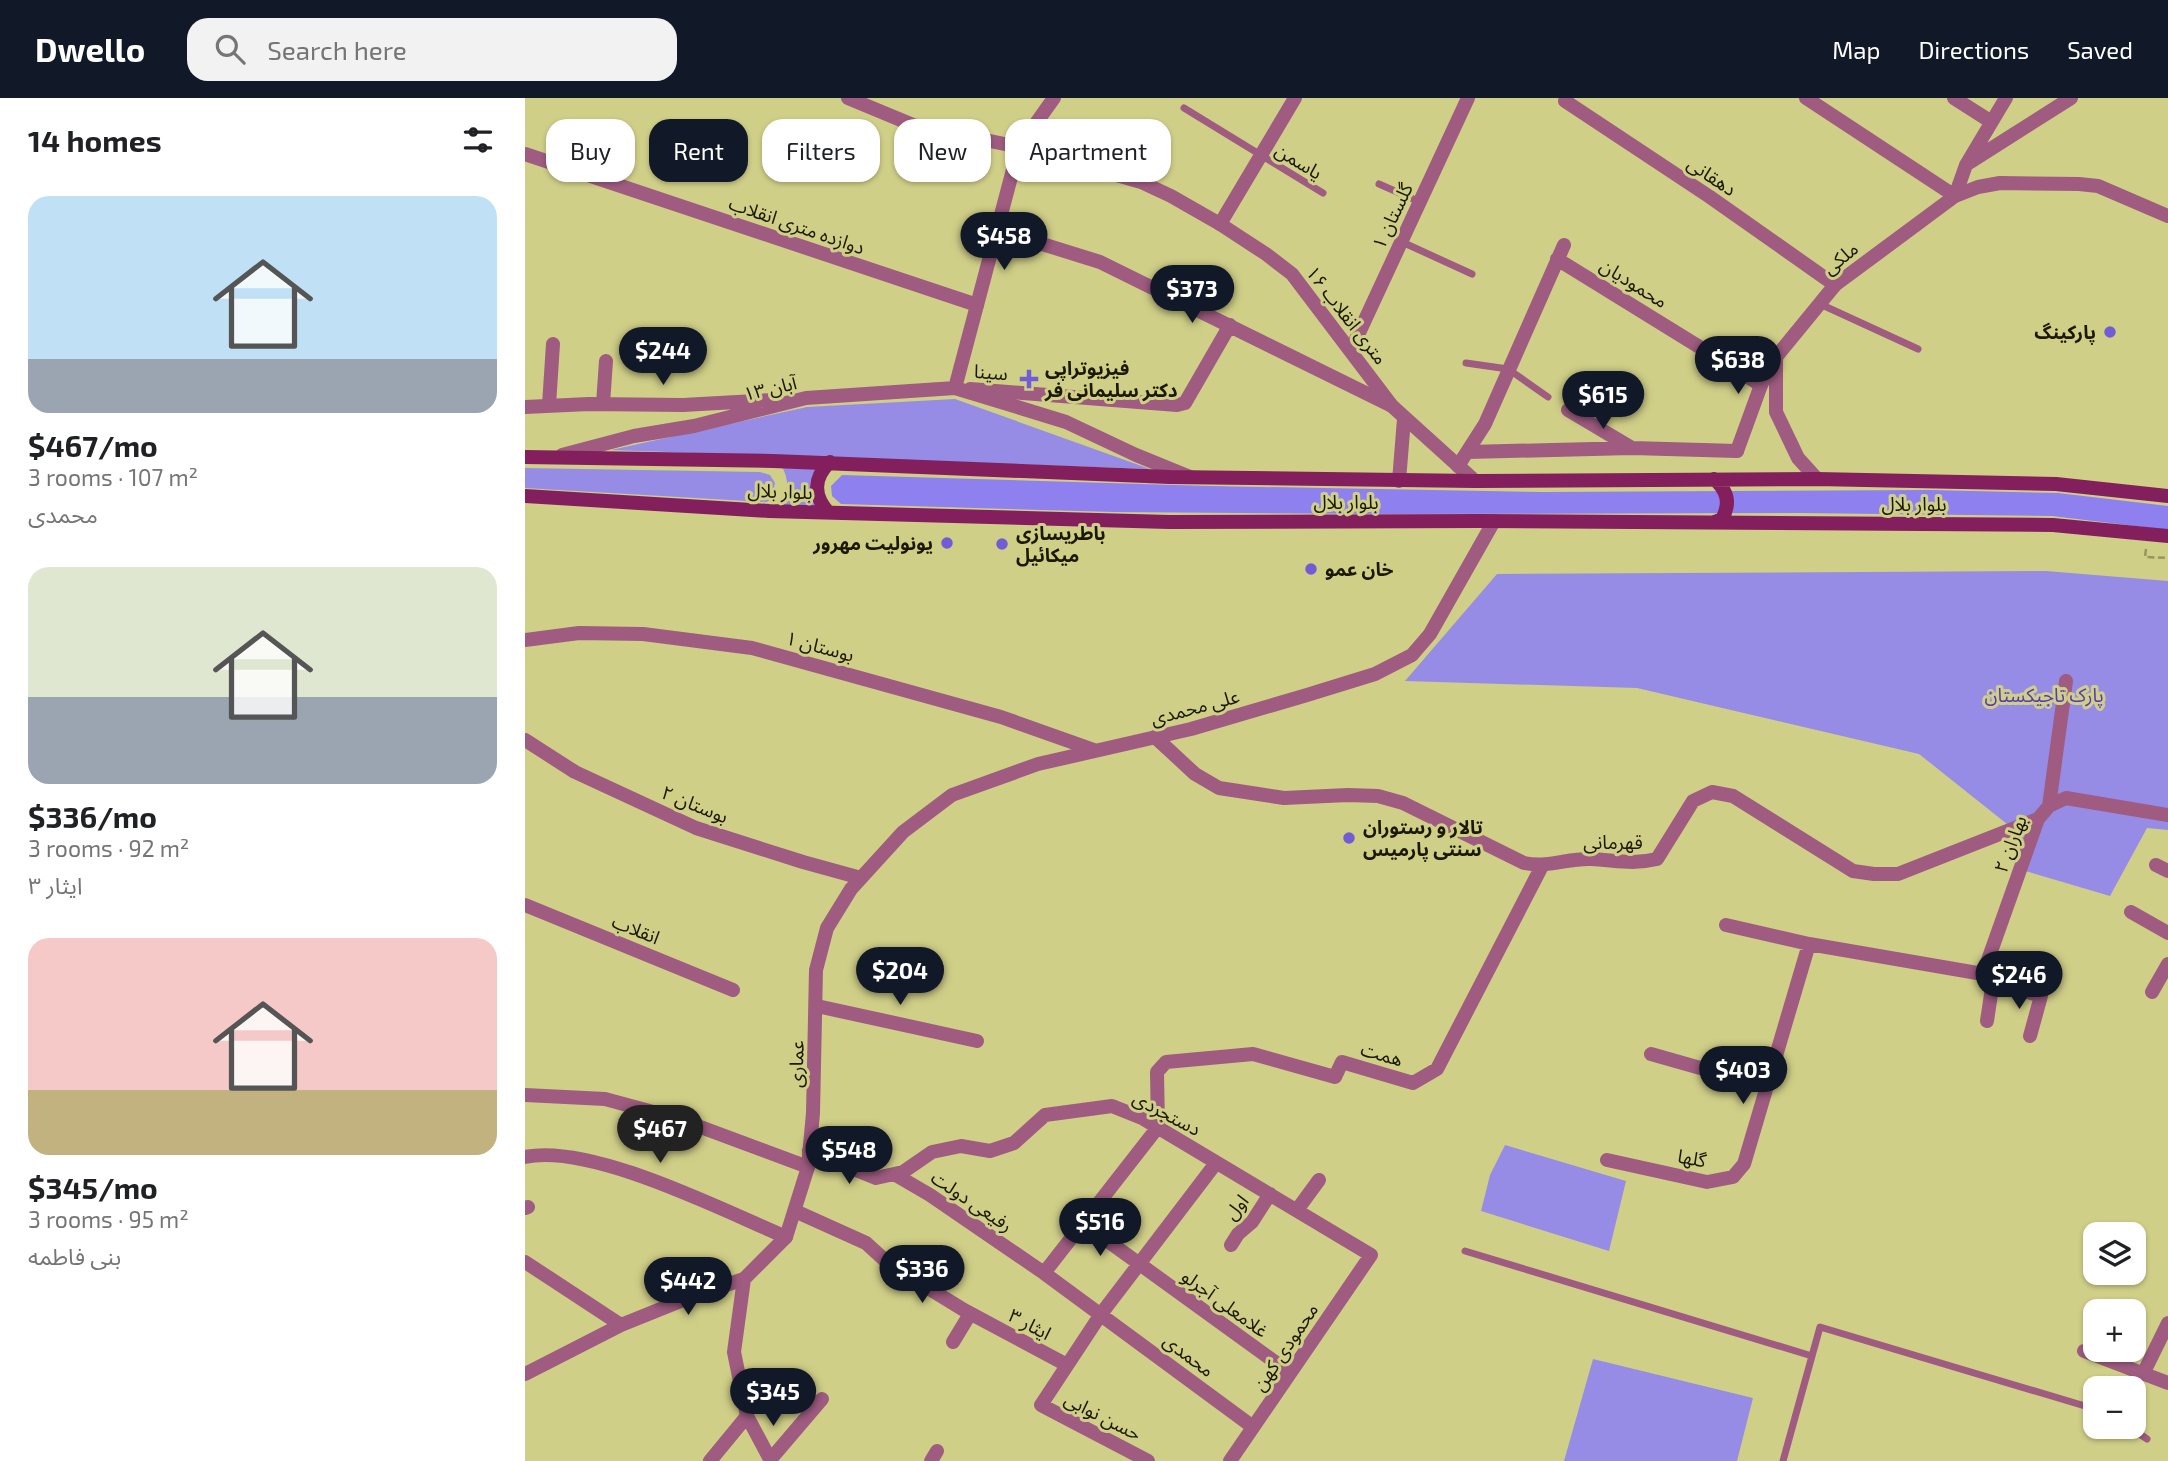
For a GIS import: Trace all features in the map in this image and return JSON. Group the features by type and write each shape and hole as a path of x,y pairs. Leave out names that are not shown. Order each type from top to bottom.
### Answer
{"main road":[{"name":"بلوار بلال","path":"525,457 830,462 1191,478 1399,481 1713,479 2056,484 2168,496"},
{"path":"829,513 821,504 817,481 830,462"},
{"path":"1713,479 1724,489 1727,503 1722,519 1715,522"},
{"name":"بلوار بلال","path":"525,496 829,513 1169,522 1494,521 2053,525 2168,536"}],"street":[{"name":"۱۶ متری انقلاب","path":"848,98 913,125 1005,144"},
{"path":"1039,119 1054,98"},
{"path":"1220,224 1295,98"},
{"name":"گلستان ۱","path":"1351,350 1468,98"},
{"path":"1805,98 1949,200 1990,121 2006,98"},
{"path":"1954,98 1990,121"},
{"path":"1966,165 2071,98"},
{"name":"دهقانی","path":"1565,101 1710,197 1835,285"},
{"name":"دوازده متری انقلاب","path":"525,153 977,305"},
{"path":"955,388 1010,182"},
{"name":"۱۶ متری انقلاب","path":"1141,182 1220,224 1291,274 1392,406 1475,481"},
{"name":"ملکی","path":"1632,448 1737,451 1761,385 1776,357 1835,285 1949,200 1978,187 2000,183 2098,186 2168,216"},
{"path":"997,230 1100,262 1392,406"},
{"name":"محمودیان","path":"1458,466 1485,424 1561,252 1761,385"},
{"name":"سینا","path":"955,388 1177,405 1185,403 1230,324"},
{"path":"549,405 553,344"},
{"path":"1776,357 1776,412 1798,458 1817,480"},
{"path":"603,404 606,360"},
{"name":"۱۳ آبان","path":"557,456 806,398 955,388 1066,422 1191,478"},
{"path":"525,407 683,405 806,398"},
{"path":"1567,410 1632,448"},
{"path":"1399,481 1404,419"},
{"path":"1468,452 1632,448"},
{"name":"علی محمدی","path":"861,878 903,832 952,795 1038,764 1204,725 1364,678 1412,655 1430,634 1494,521"},
{"name":"بوستان ۱","path":"525,640 579,633 643,634 752,648 988,713 1096,751"},
{"path":"2049,806 2066,681"},
{"name":"قهرمانی","path":"1155,737 1195,774 1219,788 1284,798 1378,796 1403,803 1524,863 1542,866 1588,859 1637,864 1657,859 1693,801 1712,792 1733,796 1853,871 1874,874 1898,874 2038,819"},
{"name":"بوستان ۲","path":"525,740 575,772 696,828 861,878"},
{"name":"بهاران ۲","path":"1987,1021 1988,978 2038,819 2049,806 2066,798 2168,815"},
{"name":"همت","path":"1158,1127 1157,1072 1166,1062 1253,1054 1335,1077 1342,1062 1413,1083 1437,1069 1542,866"},
{"name":"عماری","path":"525,1374 621,1325 744,1279 786,1237 808,1167 813,1113 816,970 827,929 851,889 861,878"},
{"name":"انقلاب","path":"525,905 733,990"},
{"path":"2130,912 2168,933"},
{"path":"1726,925 1809,944 1988,978 2041,996 2030,1036"},
{"name":"گلها","path":"1607,1160 1707,1182 1733,1177 1744,1164 1809,944"},
{"path":"2152,992 2168,964"},
{"path":"817,1006 977,1041"},
{"path":"1651,1054 1766,1087"},
{"path":"525,1095 605,1099 679,1119 808,1167"},
{"name":"دستجردی","path":"894,1174 903,1172 932,1152 961,1146 991,1151 1014,1143 1045,1115 1112,1106 1158,1127 1371,1255"},
{"path":"1044,1273 1158,1127"},
{"name":"رفیعی دولت","path":"809,1151 876,1178 894,1174 930,1195 1101,1314"},
{"path":"525,1157 543,1154 597,1162 653,1181 786,1237"},
{"path":"1067,1366 1101,1314 1216,1163"},
{"path":"1297,1210 1319,1180"},
{"name":"اول","path":"1231,1245 1238,1234 1252,1222 1270,1194"},
{"name":"ایثار ۳","path":"795,1211 866,1243 889,1264 970,1314 1067,1366"},
{"name":"غلامعلی آجرلو","path":"1083,1223 1290,1373"},
{"name":"محمودی کهن","path":"1230,1461 1371,1255"},
{"path":"525,1262 621,1325"},
{"path":"744,1279 734,1352 747,1416 771,1460 822,1399"},
{"path":"953,1342 970,1314"},
{"name":"محمدی","path":"1101,1314 1253,1427"},
{"path":"2143,1374 2168,1323"},
{"path":"2112,1362 2168,1383"},
{"name":"حسن نوابی","path":"1067,1366 1041,1405 1148,1461"},
{"path":"710,1461 747,1416"}],"lane":[{"name":"یاسمن","path":"1184,108 1323,193"},
{"path":"1379,184 1420,202"},
{"path":"1401,242 1472,274"},
{"path":"1820,304 1918,349"},
{"path":"1466,363 1508,369 1548,397"},
{"path":"1465,1251 1812,1356"},
{"path":"1783,1461 1820,1326 2083,1405"}],"path":[{"path":"2145,557 2168,558"}],"green space":[{"path":"955,399 1150,469 611,450 807,407"},
{"path":"781,465 818,467 813,482 820,508 778,508 787,487"},
{"path":"525,468 760,472 770,475 775,483 771,500 766,502 525,488"},
{"name":"پارک تاجیکستان","path":"2046,571 2168,581 2168,830 2147,828 2110,896 2022,870 2007,824 1919,754 1637,688 1405,681 1497,574"},
{"path":"1505,1145 1626,1181 1609,1251 1481,1211 1490,1175"},
{"path":"1593,1359 1753,1398 1737,1461 1564,1461"}],"shaded area":[{"path":"842,475 1543,492 1930,490 2058,493 2168,506 2168,530 2052,516 1114,512 841,504 832,496 831,486"}],"place":[{"name":"پارکینگ","path":"2110,332"},
{"name":"فیزیوتراپی دکتر سلیمانی فر","path":"1029,379"},
{"name":"یونولیت مهرور","path":"947,543"},
{"name":"باطریسازی میکائیل","path":"1002,544"},
{"name":"خان عمو","path":"1311,569"},
{"name":"تالار و رستوران سنتی پارمیس","path":"1349,838"}]}
